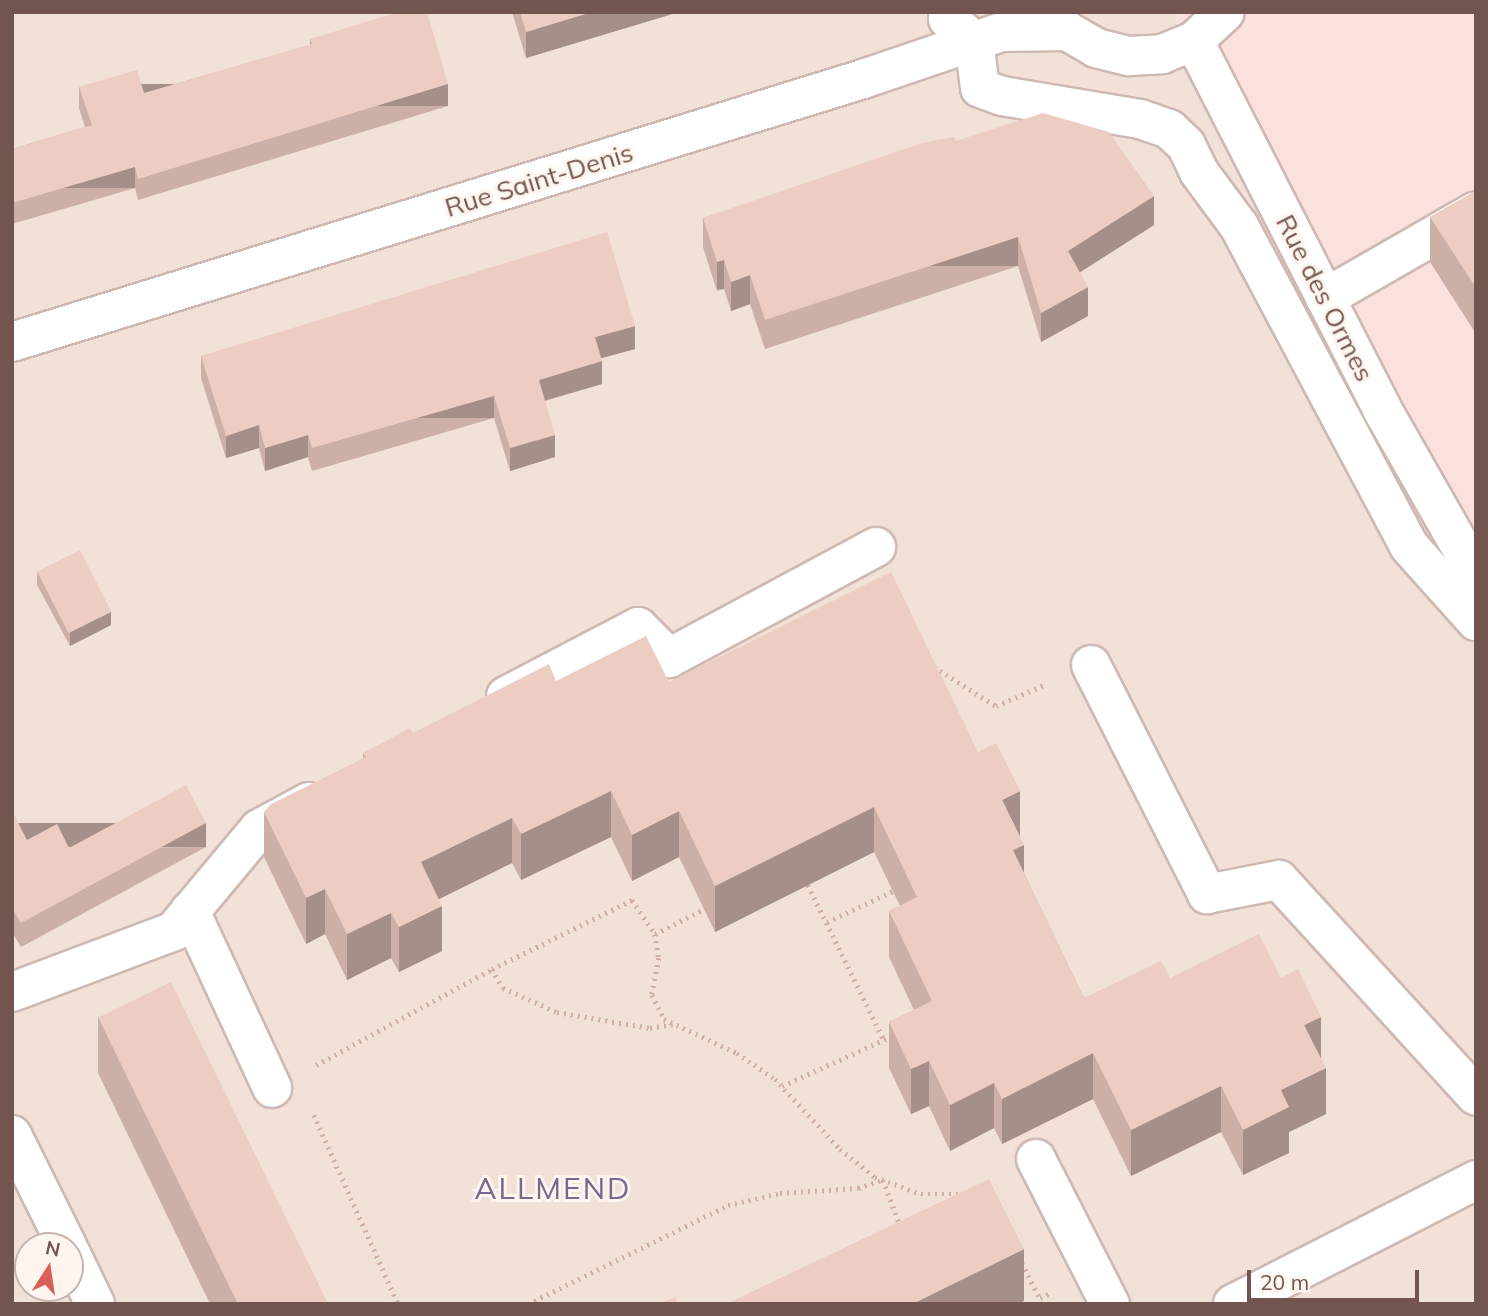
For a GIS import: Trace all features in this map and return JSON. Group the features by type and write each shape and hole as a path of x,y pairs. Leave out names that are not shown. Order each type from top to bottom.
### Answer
{"street":[{"path":"950,12 948,19 974,41 980,88 1002,96 1140,119 1170,129 1186,145 1199,172 1239,226 1409,547 1476,621"},
{"path":"1058,22 1096,48 1129,56 1163,54 1194,41 1225,12"},
{"name":"Rue Saint-Denis","path":"12,342 974,41 1058,22"},
{"name":"Rue des Ormes","path":"1194,41 1325,298 1471,562"},
{"path":"1325,298 1476,211"},
{"path":"474,713 638,626 669,658 876,547"},
{"path":"1091,665 1207,894 1279,880 1476,1096"},
{"path":"12,992 174,931 259,829 343,784"},
{"path":"190,911 284,1082"},
{"path":"12,1135 60,1232"},
{"path":"1036,1159 1102,1288"},
{"path":"1233,1304 1476,1180"},
{"path":"84,1280 96,1304"}],"path":[{"path":"927,654 932,666 996,706 1091,665"},
{"path":"808,885 884,1040"},
{"path":"827,922 893,891"},
{"path":"398,1304 284,1082 492,969 632,900 655,933 659,958 652,995 664,1019 737,1053 782,1086 840,1149 883,1180 921,1194 967,1194"},
{"path":"655,933 704,909"},
{"path":"492,969 503,988 557,1012 650,1028 676,1023"},
{"path":"782,1086 896,1034"},
{"path":"883,1180 903,1234"},
{"path":"528,1304 728,1205 883,1180"},
{"path":"953,1194 961,1201"},
{"path":"1017,1256 1040,1298 1102,1288"}],"shaded area":[{"path":"12,12 1172,12 1476,593 1476,1304 12,1304"},
{"path":"1172,12 1476,12 1476,593"}],"building":[{"path":"399,12 427,12 448,84 138,179 135,167 12,203 12,149 92,125 79,87 137,70 144,93 312,44 310,39"},
{"path":"520,12 592,12 526,32"},
{"path":"1043,113 1109,132 1154,196 1068,251 1088,287 1041,313 1018,237 765,320 750,275 731,282 724,260 717,262 703,218 922,143 954,137 956,141"},
{"path":"1476,191 1476,288 1430,217"},
{"path":"607,232 635,326 595,337 602,361 539,380 555,435 510,448 494,396 312,448 308,435 265,448 259,425 226,436 201,356"},
{"path":"80,550 111,611 69,633 37,572"},
{"path":"891,572 978,752 996,743 1020,791 1002,800 1024,845 1013,850 1084,998 1161,961 1170,978 1259,934 1281,978 1298,969 1321,1017 1304,1025 1326,1068 1281,1090 1289,1107 1243,1130 1221,1086 1131,1130 1093,1053 1002,1099 994,1083 950,1105 929,1061 911,1069 889,1022 932,1001 889,911 917,897 874,807 715,886 679,811 632,835 611,791 521,834 512,818 421,862 442,906 399,927 391,913 347,934 325,889 306,898 264,812 271,804 366,757 363,753 410,728 413,733 549,664 556,681 646,636 669,682"},
{"path":"186,785 206,823 21,923 12,908 12,811 27,840 57,824 69,848"},
{"path":"171,982 328,1304 238,1304 98,1018"},
{"path":"989,1179 1024,1249 912,1304 726,1304"},
{"path":"675,1297 678,1304 660,1304"}],"district":[{"name":"ALLMEND","path":"553,1188"}]}
